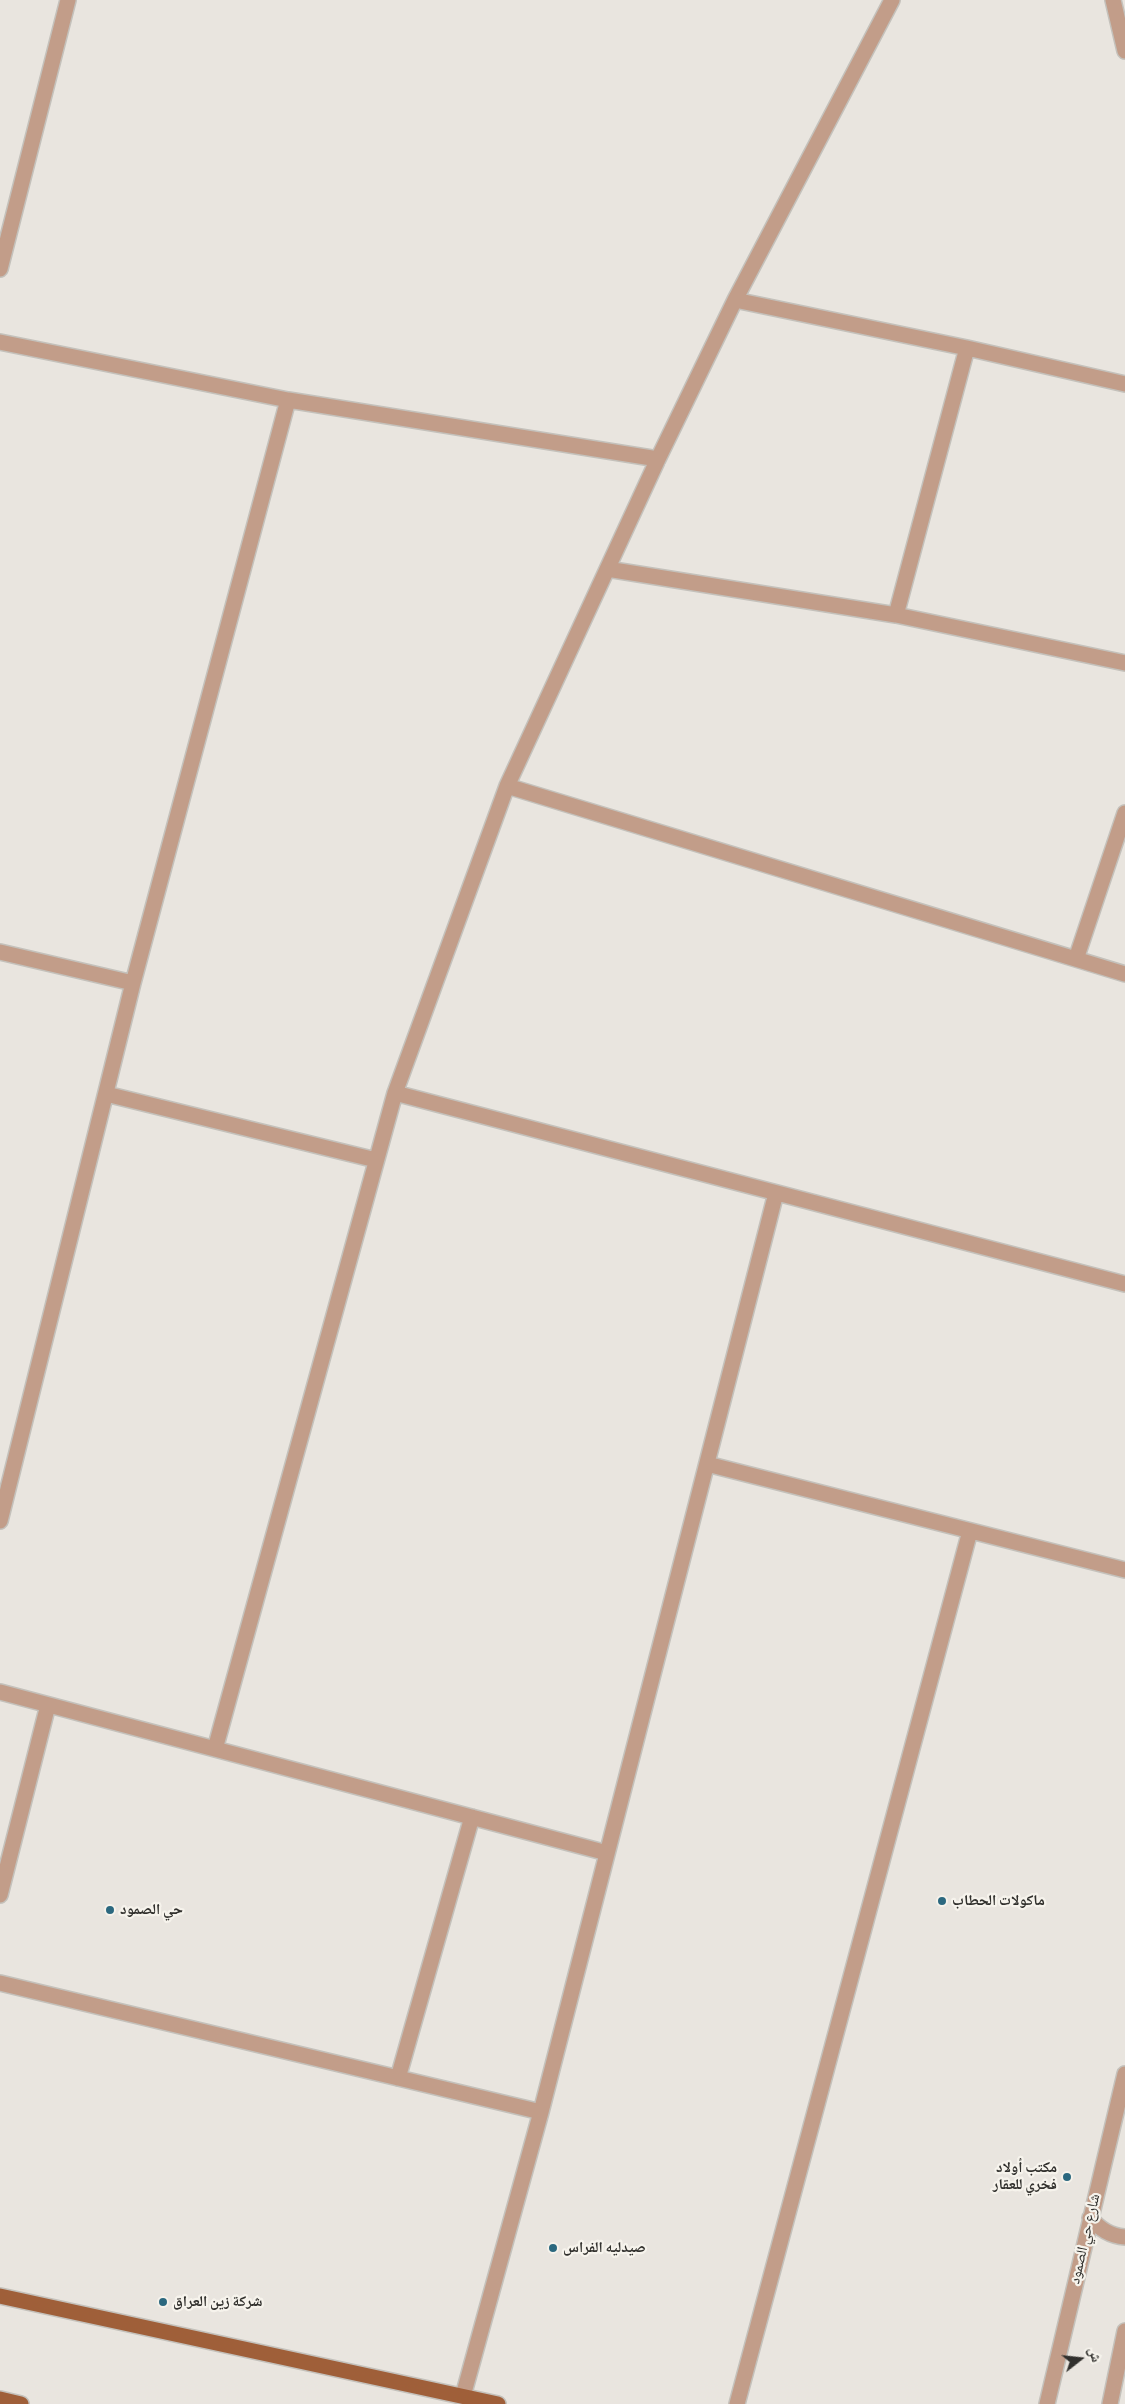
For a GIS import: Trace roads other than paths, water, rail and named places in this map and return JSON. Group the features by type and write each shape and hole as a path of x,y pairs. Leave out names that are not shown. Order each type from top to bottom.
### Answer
{"main road":[{"path":"0,2296 498,2404"},
{"path":"0,2399 21,2404"}],"street":[{"path":"0,269 68,0"},
{"path":"215,1749 395,1093 507,786 658,459 735,300 892,0"},
{"path":"1113,0 1125,51"},
{"path":"735,300 967,348 1125,384"},
{"path":"0,342 288,400 658,459"},
{"path":"896,615 967,348"},
{"path":"0,1521 133,983 288,400"},
{"path":"607,569 896,615 1125,663"},
{"path":"507,786 1125,974"},
{"path":"1076,959 1125,813"},
{"path":"0,952 133,983"},
{"path":"395,1093 1125,1284"},
{"path":"106,1094 376,1160"},
{"path":"463,2396 541,2112 776,1193"},
{"path":"707,1464 1125,1570"},
{"path":"737,2404 970,1531"},
{"path":"0,1692 607,1853"},
{"path":"0,1895 48,1705"},
{"path":"398,2078 472,1817"},
{"path":"0,1983 541,2112"},
{"name":"شارع حي الصمود","path":"1047,2404 1125,2074"},
{"path":"1090,2218 1098,2227 1110,2234 1125,2237"},
{"path":"1110,2404 1125,2331"}],"place":[{"name":"ماكولات الحطاب","path":"942,1901"},
{"name":"حي الصمود","path":"110,1910"},
{"name":"مكتب أولاد فخري للعقار","path":"1067,2177"},
{"name":"صيدليه الفراس","path":"553,2248"},
{"name":"شركة زين العراق","path":"163,2302"}]}
